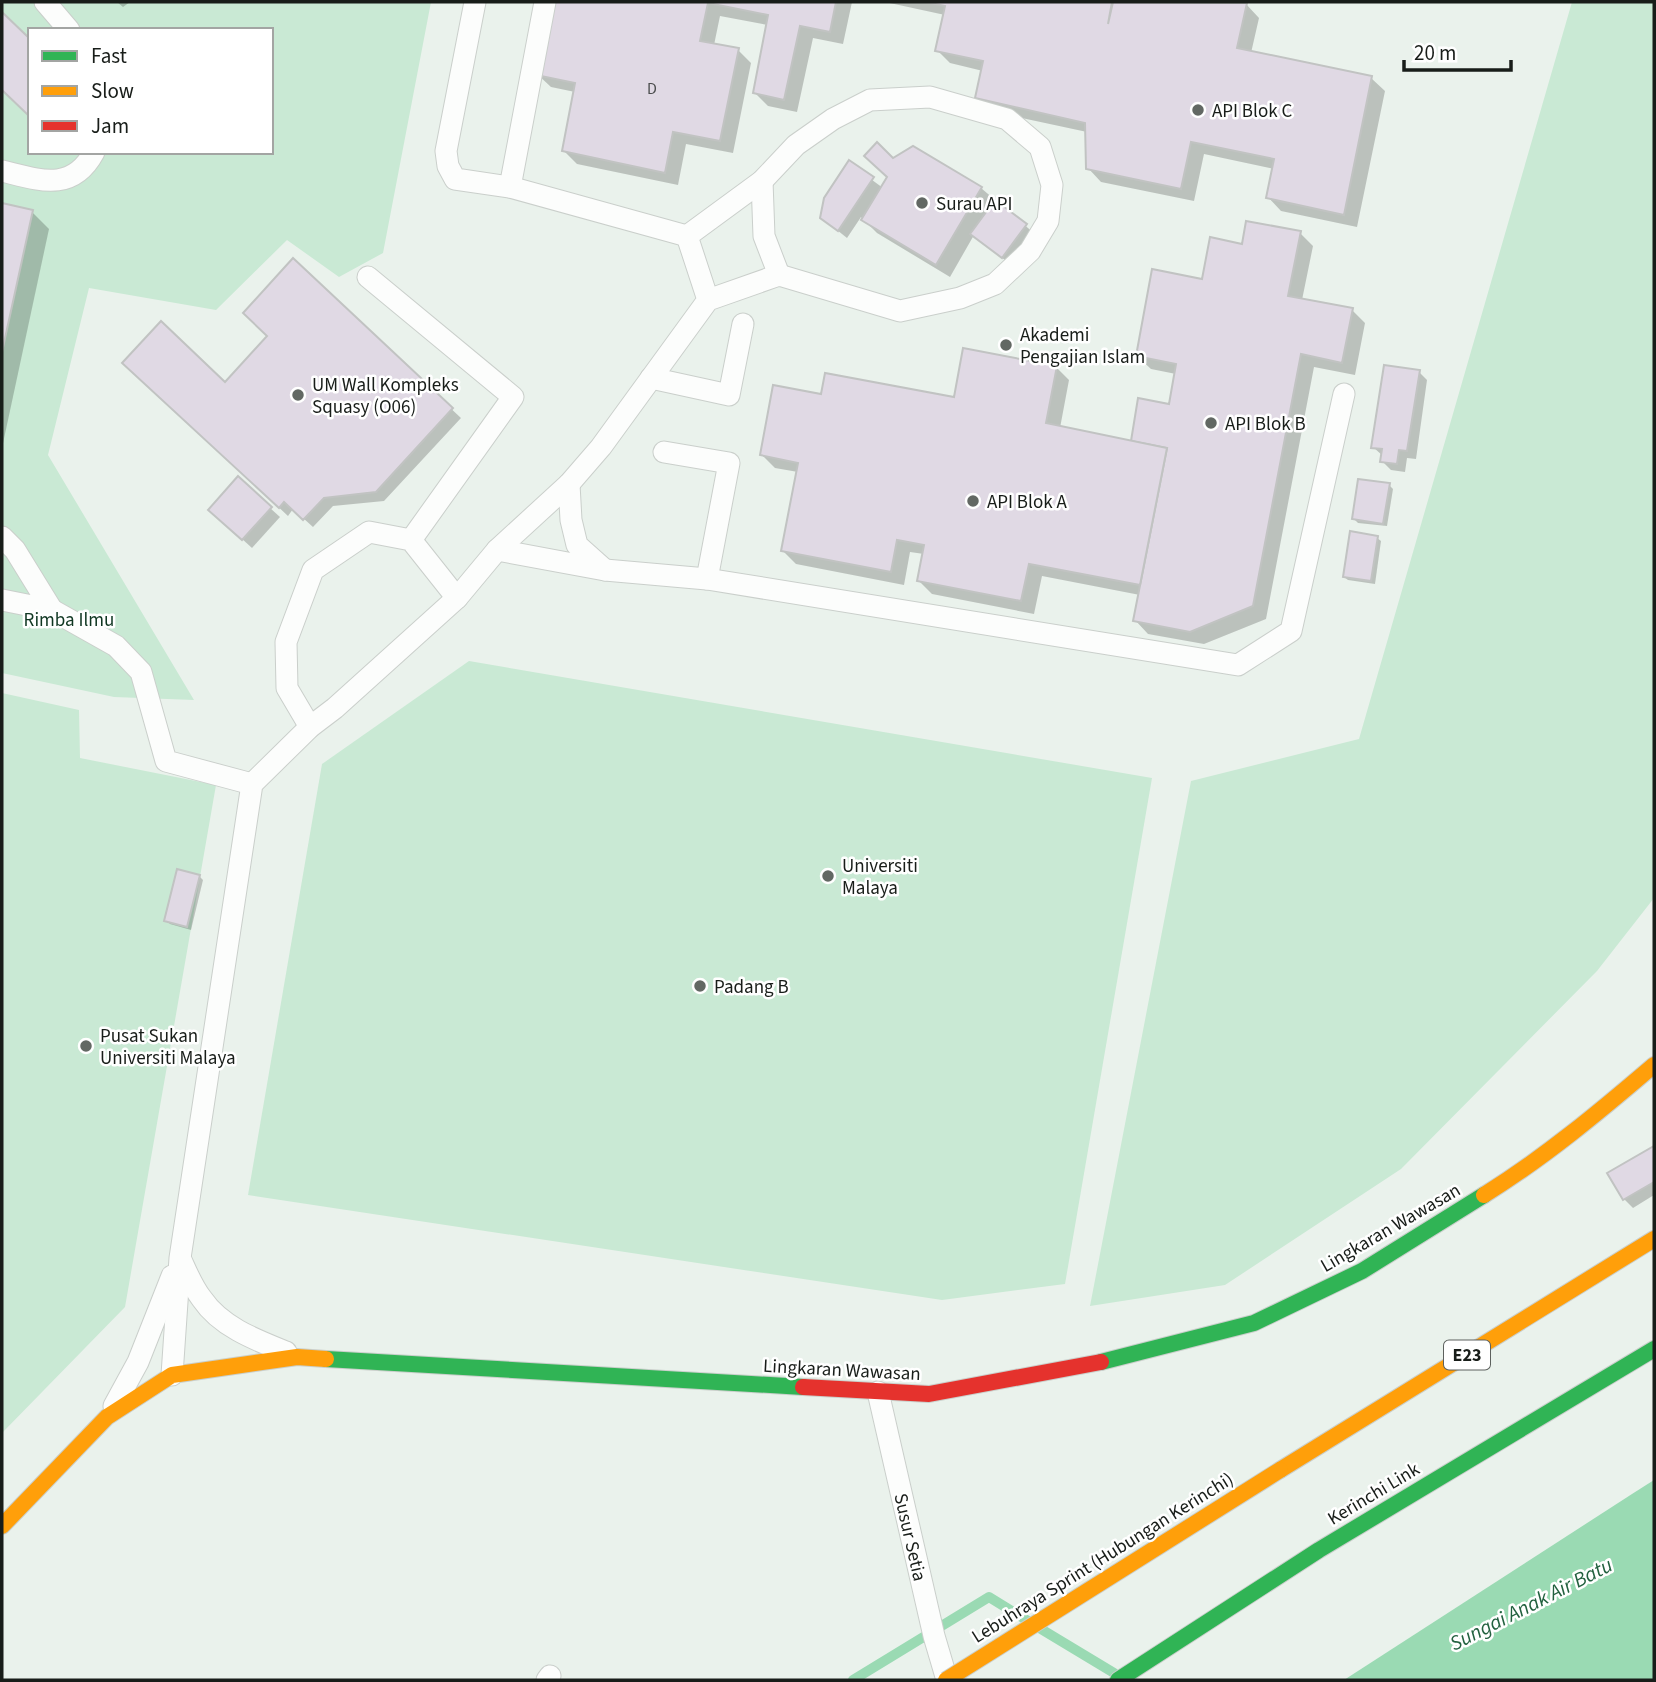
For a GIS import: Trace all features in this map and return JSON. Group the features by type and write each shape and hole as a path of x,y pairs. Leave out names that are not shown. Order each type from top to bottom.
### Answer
{"main road":[{"name":"Lingkaran Wawasan","path":"2,1525 107,1418 172,1376 297,1357 929,1394 1111,1360 1254,1323 1362,1271 1513,1177 1586,1123 1654,1065"},
{"name":"Lebuhraya Sprint (Hubungan Kerinchi)","path":"947,1680 1654,1239"},
{"name":"Kerinchi Link","path":"1118,1680 1319,1550 1654,1349"}],"lane":[{"path":"45,2 67,28"},
{"path":"475,2 446,151 448,166 455,179 510,187 687,236"},
{"path":"510,187 545,2"},
{"path":"172,1376 180,1258 252,784 310,727 335,708 457,598 497,550 569,484 601,447 708,300 779,275 900,311 960,298 995,284 1030,251 1048,221 1052,185 1040,147 1007,118 930,97 870,100 832,119 796,145 762,181 687,236"},
{"path":"2,171 48,182 67,179 88,165 93,154"},
{"path":"762,181 764,236 779,275"},
{"path":"687,236 708,300"},
{"path":"368,277 513,397 411,540"},
{"path":"651,378 729,395 743,324"},
{"path":"497,550 605,570 707,579 1238,665 1291,631 1344,394"},
{"path":"664,452 729,463 707,579"},
{"path":"569,484 571,520 577,545 605,570"},
{"path":"310,727 287,688 285,642 313,570 369,532 411,540 457,598"},
{"path":"2,537 15,550 52,610"},
{"path":"2,600 52,610 116,646 141,671 166,761 252,784"},
{"path":"180,1258 202,1300 220,1320 297,1357"},
{"path":"107,1418 138,1362 180,1258"},
{"name":"Susur Setia","path":"878,1392 927,1607 947,1680"}],"green space":[{"name":"Rimba Ilmu","path":"2,2 431,2 383,253 339,277 287,240 216,310 89,288 48,455 194,700 114,697 2,673"},
{"path":"1572,2 1654,2 1654,898 1597,971 1401,1169 1225,1285 1090,1306 1191,781 1359,739"},
{"name":"Padang B","path":"469,661 1152,778 1065,1284 942,1300 248,1195 322,764"},
{"name":"Pusat Sukan Universiti Malaya","path":"2,693 79,710 80,758 216,785 125,1307 2,1433"}],"water":[{"path":"1654,1480 1654,1680 1344,1680 1632,1494"}],"building":[{"path":"550,2 836,2 830,32 800,26 784,100 753,93 768,15 708,3 700,41 739,48 720,141 673,132 665,173 562,151 575,83 536,75"},
{"name":"API Blok C","path":"926,2 1112,2 1108,24 1113,2 1247,3 1237,48 1372,76 1344,215 1266,198 1274,159 1191,142 1181,189 1086,169 1085,123 975,98 983,61 935,51 945,6"},
{"path":"2,12 28,37 28,115 2,90"},
{"name":"Surau API","path":"877,142 893,158 913,146 982,187 936,265 861,220 887,177 864,156"},
{"path":"849,160 874,177 838,231 820,218 824,198"},
{"path":"995,200 1027,224 1002,258 970,234"},
{"path":"2,203 33,210 2,352"},
{"name":"API Blok B","path":"1246,221 1301,231 1288,296 1353,308 1342,363 1301,354 1253,606 1190,632 1133,621 1167,448 1131,441 1138,398 1169,404 1176,364 1136,356 1152,269 1202,279 1210,237 1242,244"},
{"name":"UM Wall Kompleks Squasy (O06)","path":"293,258 453,408 376,492 324,498 303,520 284,502 279,508 122,363 161,321 225,382 267,336 243,313"},
{"name":"API Blok A","path":"963,348 1057,366 1046,423 1167,448 1140,585 1029,564 1021,601 917,581 924,545 897,540 891,572 781,551 798,463 760,455 773,385 821,394 825,373 954,397"},
{"path":"1384,365 1420,370 1407,451 1399,450 1397,464 1380,462 1382,449 1371,448"},
{"path":"238,476 272,507 242,540 208,510"},
{"path":"1358,479 1390,483 1383,524 1352,519"},
{"path":"1350,531 1378,536 1371,581 1343,577"},
{"path":"177,869 200,875 187,927 164,921"},
{"path":"1654,1146 1654,1182 1623,1200 1607,1173"}],"waterway":[{"name":"Sungai Anak Air Batu","path":"853,1680 989,1597 1028,1621"},
{"name":"Sungai Anak Air Batu","path":"1041,1629 1114,1673"}],"traffic: fast":[{"path":"1101,1362 1254,1323 1362,1271 1484,1195"},
{"path":"1118,1680 1319,1550 1654,1349"},
{"path":"326,1359 803,1387"}],"traffic: slow":[{"path":"1484,1195 1550,1150 1654,1065"},
{"path":"1280,1470 1654,1239"},
{"path":"2,1526 107,1417 172,1375 297,1357 326,1359"},
{"path":"946,1680 1280,1470"}],"traffic: jam":[{"path":"803,1387 929,1394 1101,1362"}],"place":[{"name":"API Blok C","path":"1198,110"},
{"name":"Surau API","path":"922,203"},
{"name":"Akademi Pengajian Islam","path":"1006,345"},
{"name":"UM Wall Kompleks Squasy (O06)","path":"298,395"},
{"name":"API Blok B","path":"1211,423"},
{"name":"API Blok A","path":"973,501"},
{"name":"Universiti Malaya","path":"828,876"},
{"name":"Padang B","path":"700,986"},
{"name":"Pusat Sukan Universiti Malaya","path":"86,1046"}]}
